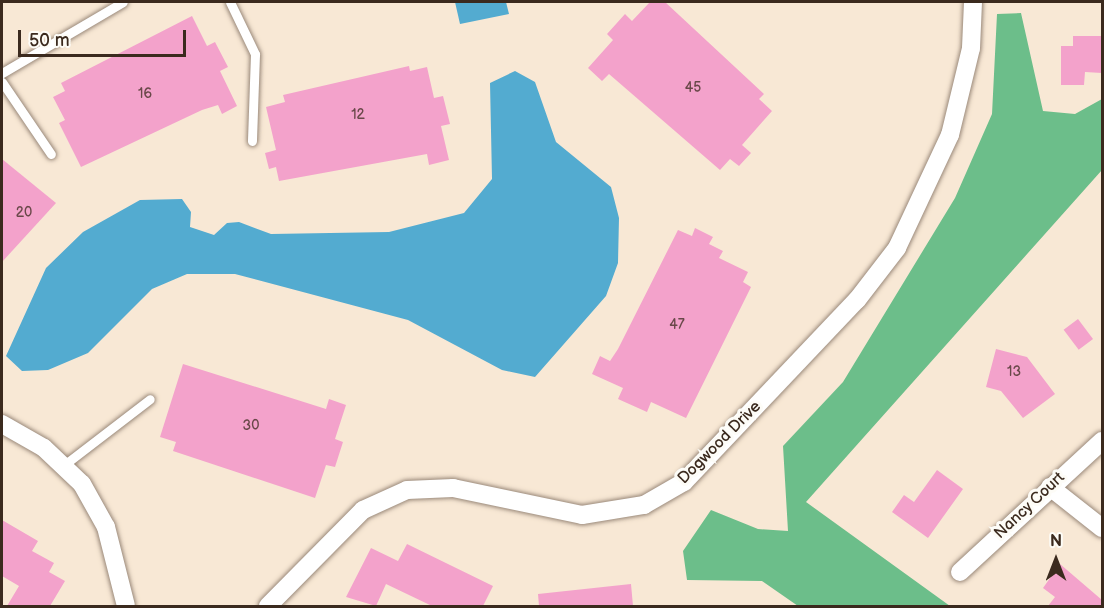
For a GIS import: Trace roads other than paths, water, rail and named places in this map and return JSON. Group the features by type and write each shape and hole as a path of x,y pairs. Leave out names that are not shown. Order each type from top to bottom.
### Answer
{"street":[{"name":"Dogwood Drive","path":"268,606 363,510 407,490 453,488 582,515 644,505 684,482 857,300 897,248 950,135 970,48 973,2"},
{"path":"2,424 64,465 106,527 126,606"},
{"name":"Nancy Court","path":"960,572 1102,441"},
{"path":"1050,487 1102,528"}],"lane":[{"path":"2,73 123,2"},
{"path":"231,2 255,54 252,141"},
{"path":"2,82 51,154"},
{"path":"64,465 150,399"}],"water":[{"path":"455,2 506,2 509,14 460,24"},
{"path":"515,71 535,82 556,142 611,187 619,218 618,263 606,296 535,377 502,370 408,320 235,274 187,274 152,289 88,353 48,370 22,371 6,356 46,268 83,232 140,200 182,199 191,212 190,227 214,235 227,223 239,222 271,234 389,232 464,213 492,179 490,83"}]}
